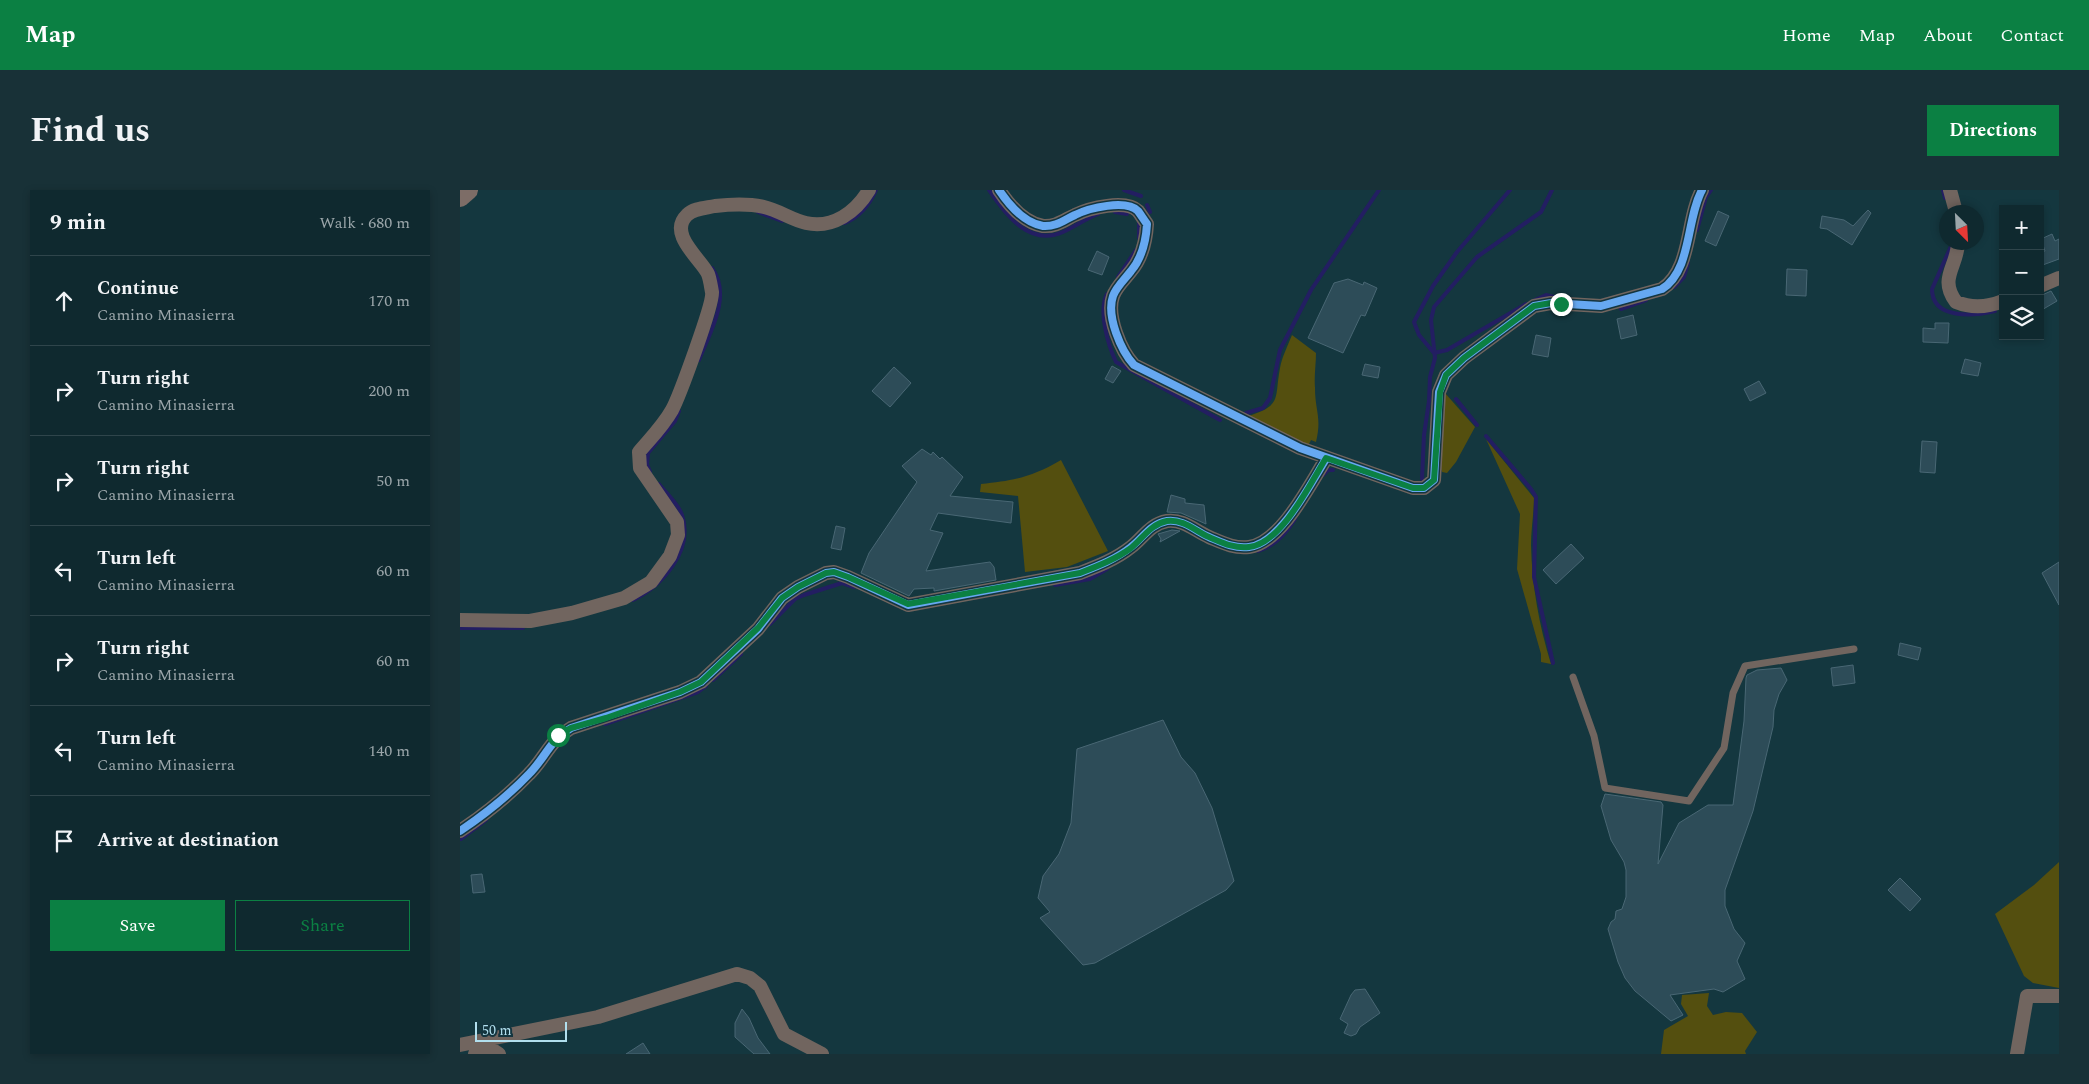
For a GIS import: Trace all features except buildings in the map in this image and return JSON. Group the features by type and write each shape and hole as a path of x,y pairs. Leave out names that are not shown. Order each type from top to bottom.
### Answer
{"main road":[{"path":"460,197 468,190"}],"street":[{"path":"460,620 530,621 572,613 624,598 651,582 670,556 678,535 677,522 640,468 639,452 672,410 695,352 713,295 708,273 691,253 682,233 682,222 687,215 698,209 736,203 764,207 806,223 819,224 831,222 854,210 869,190"},
{"path":"999,190 1020,214 1031,222 1042,226 1061,223 1082,212 1103,206 1128,206 1137,210 1147,224 1141,256 1112,298 1115,327 1119,342 1134,365 1300,448 1413,488 1424,488 1434,480 1440,392 1446,375 1464,358 1534,306 1551,303 1601,306 1662,289 1671,284 1676,276 1688,239 1697,200 1702,190"},
{"path":"1950,190 1954,205"},
{"path":"1956,250 1948,284 1949,292 1956,302 1978,306 1999,302"},
{"path":"2044,284 2059,278"},
{"path":"460,831 508,794 531,773 558,735 571,728 671,695 701,682 758,628 782,598 798,587 826,573 834,572 848,577 908,604 1080,573 1104,564 1131,548 1154,526 1169,521 1183,523 1226,544 1240,547 1258,545 1282,528 1326,458"},
{"path":"460,1046 598,1017 737,974 750,978 760,986 784,1034 822,1054"},
{"path":"2017,1054 2027,996 2059,996"},
{"path":"475,1054 493,1050 499,1054"}],"lane":[{"path":"1573,677 1594,736 1605,788 1689,801 1724,748 1733,693 1745,666 1854,649"}],"shaded area":[{"path":"1292,335 1316,353 1315,396 1318,414 1318,433 1316,442 1311,440 1308,446 1246,417 1266,409 1275,400 1281,364"},
{"path":"1445,393 1475,427 1456,462 1447,473 1442,472 1439,463"},
{"path":"1486,439 1534,498 1531,545 1533,575 1543,635 1551,664 1541,662 1541,654 1517,569 1520,514"},
{"path":"1061,460 1108,551 1067,567 1025,572 1018,496 980,492 981,484 1022,477"},
{"path":"2059,862 2059,988 2033,983 2024,976 1995,914 2034,885"},
{"path":"1709,993 1707,1006 1713,1015 1726,1012 1742,1013 1757,1032 1745,1051 1746,1054 1661,1054 1664,1030 1688,1016 1681,1004 1682,995"}],"waterway":[{"path":"844,223 854,218 863,210 876,190"},
{"path":"989,190 1010,218 1029,232 1039,235 1063,232 1098,214"},
{"path":"1124,190 1141,196"},
{"path":"1246,413 1263,408 1270,398 1280,350 1311,290 1379,190"},
{"path":"1510,190 1457,252 1433,286 1414,322 1419,335 1434,353 1447,350 1526,304"},
{"path":"1422,479 1430,377 1435,358 1431,320 1434,307 1477,257 1541,212 1552,190"},
{"path":"1697,230 1706,197 1711,190"},
{"path":"1943,190 1945,198"},
{"path":"1147,205 1150,212"},
{"path":"758,212 782,221"},
{"path":"1115,212 1127,214"},
{"path":"1139,222 1139,238"},
{"path":"1118,277 1136,250"},
{"path":"1949,250 1932,289 1934,299 1939,306 1946,311 1966,314 1995,311"},
{"path":"1674,287 1684,277 1688,263"},
{"path":"699,360 713,326 720,302 718,279 712,268"},
{"path":"1107,294 1103,309 1105,328 1116,362 1220,420"},
{"path":"1535,300 1546,295 1554,297"},
{"path":"1621,309 1646,300"},
{"path":"1456,399 1477,425"},
{"path":"650,472 647,464 648,453 675,421 679,411"},
{"path":"1486,436 1536,497 1534,577 1553,663"},
{"path":"1323,475 1328,470 1333,470"},
{"path":"633,600 655,586 664,576 679,554 683,541 685,528 682,515 675,503 659,484"},
{"path":"1258,551 1280,539 1295,519"},
{"path":"1055,585 1090,579 1107,569"},
{"path":"770,624 795,599 804,595 842,583 854,587"},
{"path":"460,628 523,628"},
{"path":"713,680 741,654"},
{"path":"605,724 698,692 706,686"},
{"path":"461,839 486,820"}],"cycle path":[{"path":"999,190 1008,202 1024,217 1043,226 1056,224 1081,212 1098,207 1116,205 1132,207 1138,211 1147,224 1143,249 1135,266 1116,289 1111,304 1111,313 1116,333 1124,351 1134,365 1300,448 1413,488 1424,488 1434,480 1439,392 1446,375 1464,358 1534,306 1551,303 1601,306 1662,289 1679,270 1684,257 1693,215 1702,190"},
{"path":"460,831 513,790 535,768 558,738 571,728 680,692 701,682 758,629 782,598 798,587 826,573 834,572 848,577 908,605 1080,573 1119,555 1151,528 1167,521 1179,522 1228,545 1249,547 1261,543 1283,524 1294,511 1326,459"}],"route":[{"path":"558,735 571,728 680,692 701,682 758,628 774,611 782,598 798,587 826,573 834,572 848,577 908,604 1080,573 1104,564 1131,548 1154,526 1169,521 1183,523 1198,530 1205,536 1226,544 1240,547 1258,545 1282,528 1326,458 1413,488 1424,488 1434,480 1440,392 1446,375 1464,358 1534,306 1551,303 1561,304"}]}
